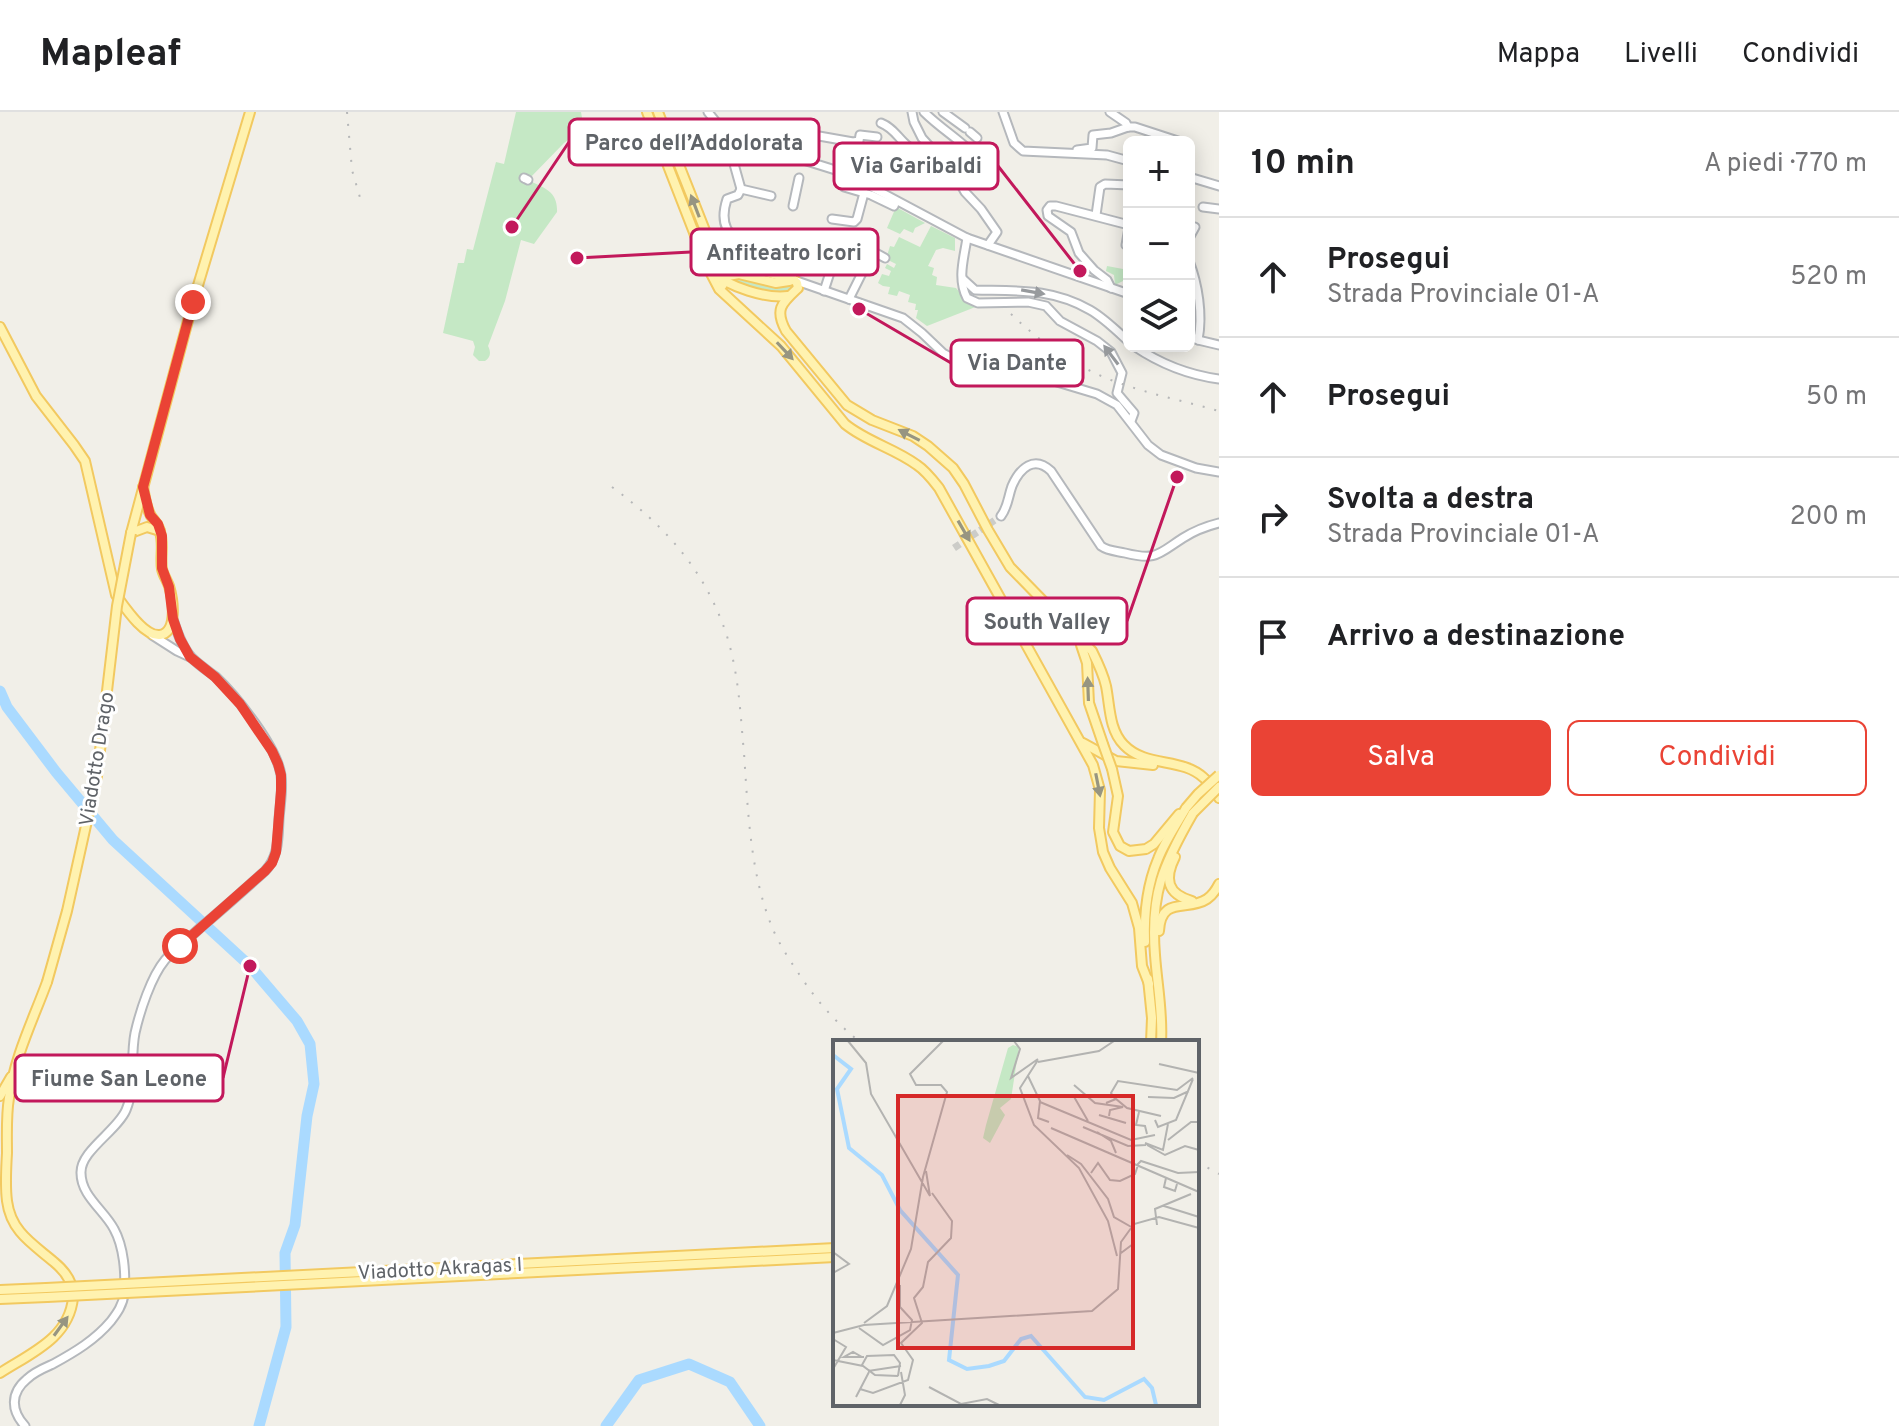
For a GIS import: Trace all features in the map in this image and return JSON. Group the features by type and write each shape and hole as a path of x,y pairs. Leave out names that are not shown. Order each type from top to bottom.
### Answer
{"main road":[{"name":"Viadotto Drago","path":"15,1069 47,982 67,911 97,776 117,606 131,533 193,302 250,112"},
{"path":"647,112 707,266 789,354 845,424 918,466 939,488 1081,741 1098,779 1103,852 1132,903 1139,928 1142,966 1149,984"},
{"path":"658,112 712,248 729,259 798,284 781,307 781,322 786,331 837,395 857,412 928,446 953,468 1010,567 1092,651 1100,668 1113,726 1122,744 1147,760 1195,771 1205,778 1219,798"},
{"path":"723,286 728,276 735,274 776,283 794,280"},
{"path":"723,286 774,297 792,294"},
{"path":"0,327 36,396 85,461 116,595 145,630 152,635 163,635 173,619 171,595 162,568 160,531 150,515 143,487"},
{"path":"135,517 150,515"},
{"path":"135,517 147,527 160,531"},
{"path":"131,533 147,527"},
{"path":"1075,633 1085,650 1089,703 1118,796 1113,832 1120,846 1129,851 1138,851 1154,844 1170,823 1219,787"},
{"path":"1081,741 1116,761 1174,765"},
{"path":"1161,1040 1154,932 1158,890 1198,794 1219,775"},
{"path":"1151,1040 1145,932 1149,890 1158,857 1189,811"},
{"path":"1189,811 1169,877 1178,897 1201,902"},
{"path":"1157,971 1160,958 1159,924 1163,916 1175,905 1209,898 1219,884"},
{"path":"0,1096 15,1069"},
{"path":"0,1373 48,1342 62,1329 71,1309 73,1293 63,1269 25,1239 15,1226 7,1202 9,1098 15,1069"},
{"name":"Viadotto Akragas I","path":"46,1292 833,1248"},
{"name":"Viadotto Akragas I","path":"46,1292 833,1257"},
{"path":"0,1288 46,1292"},
{"path":"0,1299 46,1292"}],"street":[{"path":"708,112 720,127 738,141 845,173 967,238 1123,292"},
{"path":"912,112 922,138 955,174 965,192 997,232 988,245"},
{"path":"943,112 977,138"},
{"path":"1003,112 1014,143 1023,151 1107,155 1123,159"},
{"path":"1110,112 1128,127"},
{"path":"929,114 980,161"},
{"path":"881,123 888,125 913,150 922,153 930,147"},
{"path":"772,124 853,142 859,141 860,135 877,137"},
{"path":"1073,154 1077,150 1092,148 1093,135 1128,127 1164,136"},
{"path":"738,141 734,164 741,189 738,195 725,203 725,220 730,235 745,246 781,254 783,247"},
{"path":"793,206 802,160"},
{"path":"1195,179 1219,186"},
{"path":"1096,215 1100,187 1105,184 1123,185"},
{"path":"844,187 894,206 896,201"},
{"path":"741,189 771,196"},
{"path":"832,219 854,222 864,193"},
{"path":"1111,288 1107,280 1079,253 1071,232 1048,216 1047,210 1052,206 1123,224"},
{"path":"1203,207 1219,209"},
{"path":"824,291 838,248 846,238 885,258"},
{"path":"967,238 961,277 964,294 970,301 1041,304 1060,321 1108,348 1121,369 1117,393 1134,413 1131,421"},
{"path":"838,248 868,261 849,299"},
{"path":"834,260 862,273"},
{"path":"961,277 975,290 1033,291 1082,306 1094,312 1123,337"},
{"path":"1195,277 1198,340"},
{"path":"794,280 903,318 954,360 1047,379 1097,394 1117,405 1148,445 1161,455 1196,468 1219,472"},
{"path":"792,294 808,285"},
{"path":"1195,338 1219,345"},
{"path":"1144,352 1182,370 1219,379"},
{"path":"1001,516 1021,472 1039,463 1051,471 1101,546 1107,550 1152,557 1186,536 1219,523"},
{"path":"173,619 190,657"},
{"path":"25,1426 15,1412 14,1403 16,1392 24,1381 89,1343 114,1317 124,1297 120,1241 111,1223 90,1198 80,1174 86,1157 123,1118 128,1107 133,1046 155,976 165,960 265,871 275,857 281,775 272,751 240,704 215,677 190,657 152,635"}],"green space":[{"path":"516,112 581,112 584,129 564,143 528,180 552,195 557,212 534,244 521,240 505,301 488,346 489,356 485,361 479,361 473,355 473,341 443,333 458,263 464,263 467,249 473,250 496,162 504,164"},
{"path":"651,112 655,112 713,259 720,264 774,278 723,277 712,266"},
{"path":"896,207 925,223 915,228 913,233 904,229 900,234 887,228"},
{"path":"931,226 955,238 955,251 936,250 928,266 934,268 932,275 937,277 936,285 956,288 967,301 978,306 927,326 916,318 918,310 915,310 916,304 908,302 910,295 899,291 897,296 888,294 890,287 878,283 882,274 889,276 891,271 885,268 887,264 894,268 896,264 886,259 890,246 894,247 899,237 920,247"},
{"path":"1107,266 1123,269 1123,281 1115,285 1114,275 1106,271"},
{"path":"735,277 775,288 793,287 779,292 762,291 730,280"}],"waterway":[{"path":"0,691 7,707 56,772 113,840 250,966 297,1021 310,1044 314,1084 307,1116 295,1225 285,1253 286,1327 259,1426"},
{"path":"606,1426 639,1380 689,1364 730,1382 760,1426"}],"tunnel":[{"path":"954,548 1001,516"}],"railway":[{"path":"347,112 352,170 361,201"},
{"path":"1011,314 1049,346 1106,378 1219,411"},
{"path":"612,487 666,533 694,569 717,610 726,633 736,678 751,842 765,906 778,939 806,984 819,1002 858,1040"},
{"path":"1199,1163 1219,1174"}],"place":[{"name":"Parco dell’Addolorata","path":"512,227"},
{"name":"Anfiteatro Icori","path":"577,258"},
{"name":"Via Garibaldi","path":"1080,271"},
{"name":"Via Dante","path":"859,309"},
{"name":"South Valley","path":"1177,477"},
{"name":"Fiume San Leone","path":"250,966"}],"route":[{"path":"180,946 272,863 276,852 281,791 281,775 272,751 231,692 190,657 180,639 162,568 162,536 158,524 150,515 143,487 193,302"}]}
